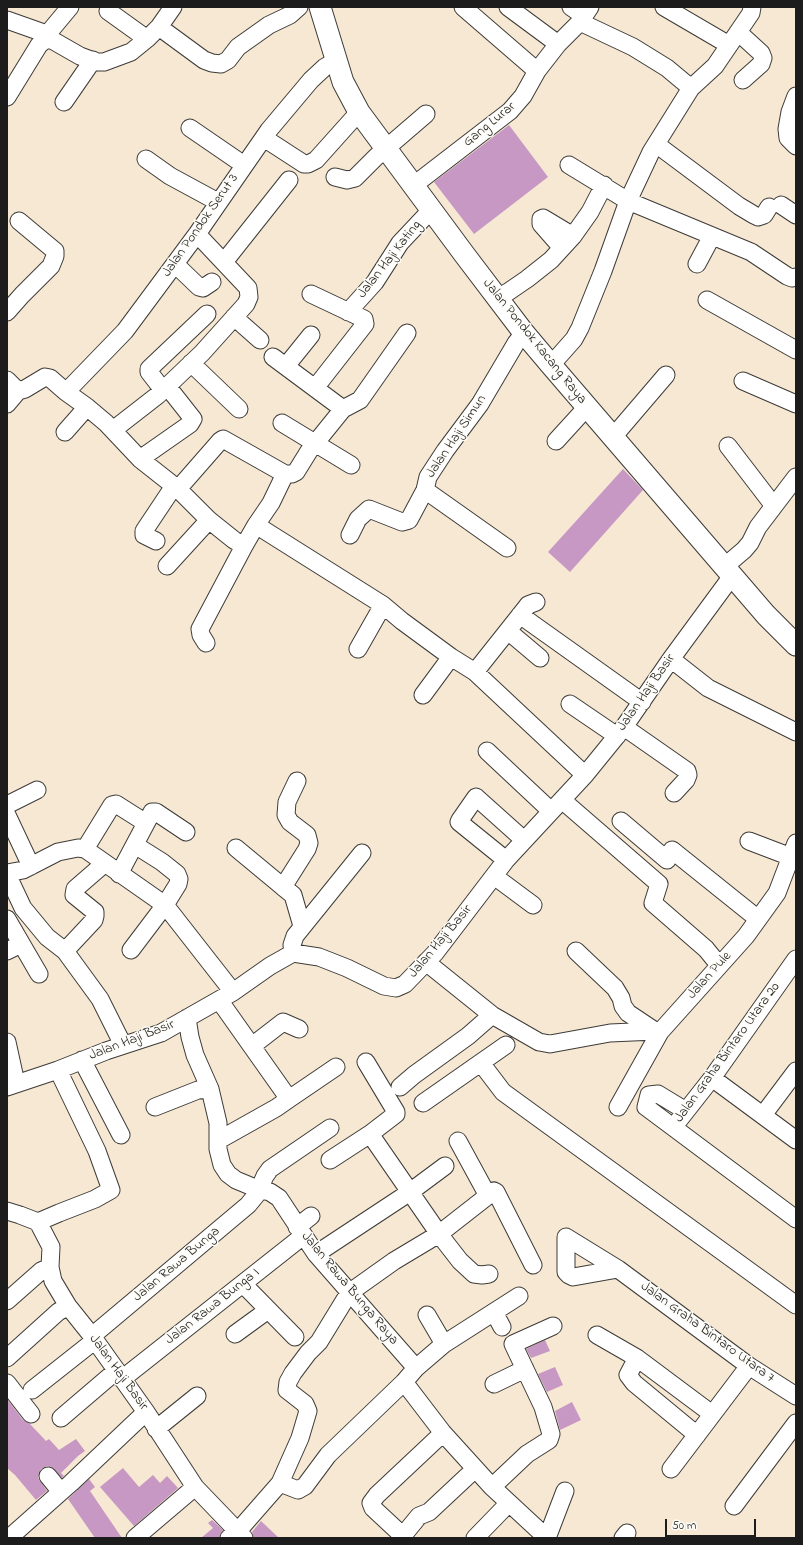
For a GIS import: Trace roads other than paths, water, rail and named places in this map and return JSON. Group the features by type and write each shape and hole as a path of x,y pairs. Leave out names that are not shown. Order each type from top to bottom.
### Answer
{"main road":[{"name":"Jalan Pondok Kacang Raya","path":"320,7 343,82 359,112 497,298 551,366 766,615 796,645"}],"street":[{"path":"8,95 39,45 45,40 50,31 70,7"},
{"path":"45,40 52,40 80,56 104,62 131,52 159,27 173,7"},
{"path":"159,27 204,60 221,64 228,60 238,47 269,25 290,15 299,7"},
{"path":"463,7 536,71"},
{"path":"508,7 558,44"},
{"path":"664,7 761,53 763,58 761,64 743,80"},
{"path":"551,366 574,339 580,328 602,275 628,200 656,144 691,88 715,66 734,39 751,13 752,7"},
{"path":"108,11 147,39"},
{"path":"581,13 667,68 691,88"},
{"name":"Gang Lurar","path":"414,185 510,111 523,96 536,71 581,13"},
{"path":"7,20 41,32 45,40"},
{"path":"64,102 93,60"},
{"name":"Jalan Pondok Serut 3","path":"66,392 125,331 197,234 264,138 311,80 336,61"},
{"path":"796,96 790,112 787,129 788,138 796,146"},
{"path":"264,138 304,164 308,164 316,160 359,112"},
{"path":"335,176 348,180 355,178 386,148 426,114"},
{"path":"190,128 244,165"},
{"path":"656,144 739,206 754,215 758,217 764,215 775,206 796,215"},
{"path":"146,159 170,176 218,202"},
{"path":"570,165 628,200 751,252 787,276 792,278 796,276"},
{"path":"224,262 289,180"},
{"path":"497,298 527,279 551,260 590,212 604,185"},
{"name":"Jalan Haji Kating","path":"348,312 374,282 400,243 432,209"},
{"path":"7,312 51,266 55,256 55,251 19,221"},
{"path":"113,430 165,388 191,363 246,304 250,292 248,288 197,234"},
{"path":"697,264 712,236"},
{"path":"175,264 199,287 203,288 212,282"},
{"path":"311,294 364,319 365,324 315,388"},
{"path":"707,300 796,350"},
{"path":"140,459 190,424 193,419 149,372 149,369 207,314"},
{"path":"234,317 260,340"},
{"path":"156,541 144,534 144,531 176,487 220,441 223,440 285,474 292,474 296,472 316,443 343,409 360,400 407,333"},
{"name":"Jalan Haji Simun","path":"350,535 358,520 369,509 402,522 409,520 425,490 428,477 445,451 480,404 516,343 524,333"},
{"path":"311,335 279,362 343,409"},
{"path":"191,363 239,409"},
{"path":"613,437 666,375"},
{"path":"7,404 13,385 25,389 45,377 50,378 66,392 88,407 113,430 140,459 176,487 209,520 244,546"},
{"path":"743,381 796,404"},
{"path":"65,432 88,407"},
{"path":"556,441 587,407"},
{"path":"282,423 351,465"},
{"path":"728,446 774,506"},
{"path":"206,643 201,635 200,629 244,546 271,503 285,474"},
{"name":"Jalan Haji Basir","path":"11,1085 58,1070 161,1032 226,996 270,966 293,953 319,957 347,968 384,986 396,988 405,984 435,953 506,860 585,775 621,732 671,659 728,571 750,543 758,527 796,477"},
{"path":"425,490 507,548"},
{"path":"167,566 209,520"},
{"path":"256,525 383,605 451,657 475,672 585,775"},
{"path":"475,672 528,605 536,602"},
{"path":"358,649 383,605"},
{"path":"520,615 642,702"},
{"path":"508,631 540,658"},
{"path":"423,695 451,657"},
{"path":"671,659 708,688 796,732"},
{"path":"570,704 687,770 688,775 686,780 674,794"},
{"path":"487,751 659,884 653,903 706,948 719,966"},
{"path":"283,887 307,849 309,843 307,835 290,822 286,814 287,802 297,781"},
{"path":"7,805 37,790"},
{"path":"506,860 459,822 476,797 524,840"},
{"path":"84,849 112,805 116,804 146,823"},
{"path":"119,874 154,811 186,832"},
{"path":"7,814 31,866"},
{"path":"621,822 667,860 672,850 758,919"},
{"path":"749,840 793,850"},
{"path":"131,950 165,905 178,884 179,879 177,874 162,862 135,845"},
{"path":"124,1045 100,999 65,951 47,937 23,908 7,874 23,870 58,852 78,848 84,849 165,905 226,996 252,1046 289,1099"},
{"path":"236,848 293,895 302,926"},
{"name":"Jalan Pule","path":"618,1107 657,1031 746,936 777,893 793,850"},
{"path":"293,953 292,944 294,936 362,853"},
{"path":"65,951 96,916 95,912 74,895 75,889 105,863"},
{"path":"494,876 533,906"},
{"path":"7,919 14,947 39,974"},
{"path":"576,951 615,988 628,1013 657,1031"},
{"name":"Jalan Graha Bintaro Utara 20","path":"673,1127 712,1078 796,959"},
{"path":"426,962 492,1015 539,1042 550,1044 610,1033 657,1031"},
{"path":"400,1087 468,1036 492,1015"},
{"name":"Jalan Rawa Bunga Raya","path":"187,1018 195,1055 210,1089 218,1123 218,1149 222,1165 228,1174 236,1180 260,1190 270,1192 279,1198 316,1254 416,1368"},
{"path":"252,1046 283,1022 299,1029"},
{"path":"7,1042 11,1085"},
{"path":"423,1103 506,1045"},
{"path":"82,1060 121,1136"},
{"path":"330,1160 370,1134 396,1114 366,1062"},
{"path":"481,1063 503,1092 796,1305"},
{"path":"219,1140 276,1108 336,1067"},
{"path":"7,1211 20,1214 38,1222 95,1199 111,1190 97,1151 58,1070"},
{"path":"763,1115 796,1071"},
{"path":"712,1078 796,1140"},
{"path":"155,1107 198,1090 210,1089"},
{"path":"686,1111 658,1094 649,1095 646,1107 796,1219"},
{"name":"Jalan Rawa Bunga","path":"32,1390 248,1205 260,1190 265,1176 270,1169 330,1128"},
{"path":"370,1134 439,1234 460,1261 474,1274 482,1276 489,1274"},
{"path":"458,1141 488,1196"},
{"path":"316,1254 410,1192 445,1166"},
{"path":"237,1536 280,1483 300,1438 306,1420 308,1411 307,1407 289,1392 286,1386 297,1368 319,1342 349,1293 394,1261 439,1234 494,1191 496,1192 533,1265"},
{"name":"Jalan Rawa Bunga I","path":"61,1418 242,1284 300,1231 311,1216"},
{"name":"Jalan Haji Basir","path":"38,1222 51,1247 50,1267 52,1280 68,1306 146,1412 195,1487 237,1536"},
{"path":"7,1301 41,1271 50,1267"},
{"name":"Jalan Graha Bintaro Utara 7","path":"618,1269 749,1366 796,1396"},
{"path":"242,1284 295,1337"},
{"path":"280,1483 298,1490 305,1486 328,1455 404,1382 416,1368 444,1344 498,1319 519,1296"},
{"path":"7,1358 58,1312 68,1306"},
{"path":"235,1334 268,1310"},
{"path":"427,1315 444,1344"},
{"path":"492,1488 527,1454 549,1440 552,1434 543,1407 513,1344 547,1329"},
{"path":"597,1335 637,1358 712,1414"},
{"path":"637,1358 628,1375 634,1383 697,1435"},
{"path":"671,1469 749,1366"},
{"path":"494,1384 525,1369"},
{"path":"404,1382 443,1433 492,1488 543,1537 565,1491"},
{"path":"7,1383 31,1414"},
{"path":"156,1429 197,1396"},
{"path":"8,1538 146,1412"},
{"path":"734,1506 796,1423"},
{"path":"443,1433 377,1495 371,1503 373,1508 402,1537 419,1516 428,1512 475,1469"},
{"path":"48,1476 60,1492"},
{"path":"135,1538 195,1487"},
{"path":"475,1538 508,1504"}]}
